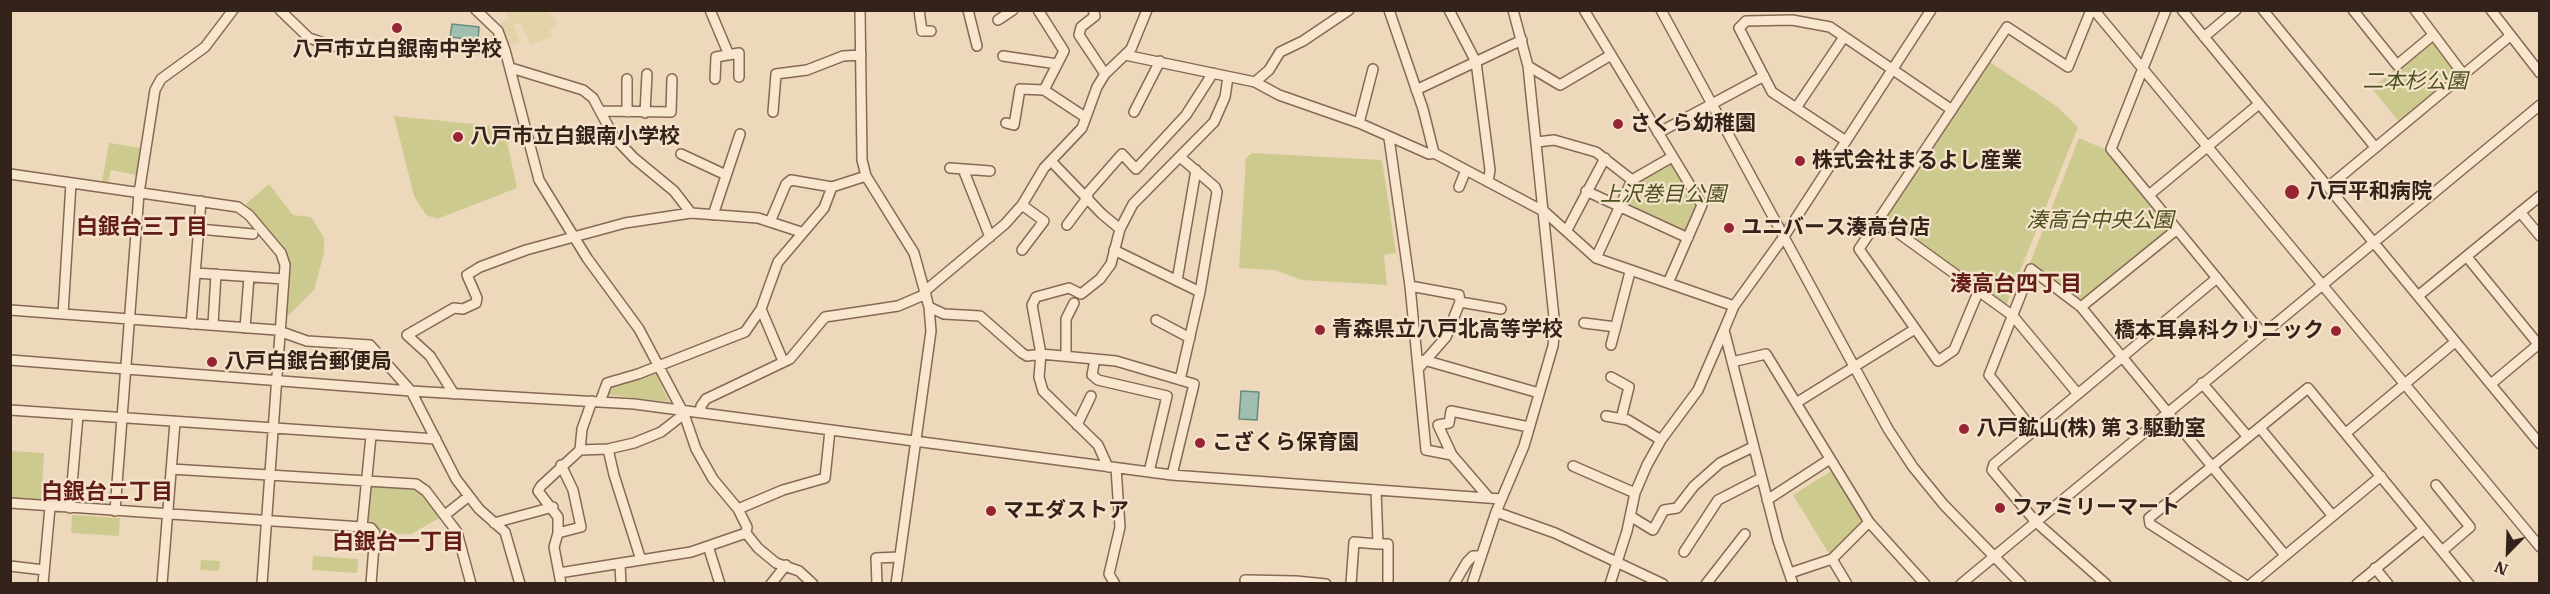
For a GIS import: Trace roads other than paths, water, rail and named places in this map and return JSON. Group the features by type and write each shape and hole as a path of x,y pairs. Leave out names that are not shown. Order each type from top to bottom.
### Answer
{"street":[{"path":"115,511 140,192 155,90 160,79 205,47 233,10"},
{"path":"280,10 309,38 333,46 360,49 440,45 505,50"},
{"path":"476,10 498,31 511,68 539,180 574,237 629,314 683,412 696,449 713,479 738,509 747,527 746,533"},
{"path":"710,10 729,55"},
{"path":"860,10 862,160 866,176 914,253 929,307 932,331 896,584"},
{"path":"920,10 922,31 932,31"},
{"path":"968,10 977,46"},
{"path":"998,20 1013,10"},
{"path":"1038,10 1064,51 1044,90"},
{"path":"1093,10 1095,16 1081,27 1079,35 1106,74"},
{"path":"701,413 701,406 706,399 790,359 825,316 898,306 925,292 990,237 1022,205 1032,185 1082,128 1106,74 1125,55 1137,38 1147,10"},
{"path":"1255,82 1266,74 1280,52 1303,41 1349,10"},
{"path":"1389,10 1434,153"},
{"path":"1449,10 1476,62 1490,170 1488,182"},
{"path":"1472,584 1496,512 1529,427 1555,327 1545,212 1528,66 1513,10"},
{"path":"1584,10 1702,205 1668,283"},
{"path":"1661,10 1854,369 1913,468 1944,505 2021,584"},
{"path":"1610,584 1618,564 1635,494 1661,440 1698,390 1734,306 1784,238 1931,10"},
{"path":"1979,290 1954,350 1938,361 1859,249 2007,27 2068,67 2093,10 2540,547"},
{"path":"2166,10 2111,149 2262,333"},
{"path":"2182,10 2538,438"},
{"path":"2204,37 2236,10"},
{"path":"2263,10 2375,147"},
{"path":"2353,10 2397,65 2433,34"},
{"path":"2415,10 2463,74"},
{"path":"2491,10 2540,73"},
{"path":"1846,141 1772,92 1738,28 1746,21 1792,15 1830,27 1952,110"},
{"path":"2328,187 2510,36"},
{"path":"1796,108 1844,37"},
{"path":"1416,90 1522,40"},
{"path":"715,79 716,57 739,53 739,77"},
{"path":"773,112 776,74 807,70 843,56 861,55"},
{"path":"1125,55 1255,82 1279,95 1359,123 1429,154 1434,153 1545,212 1596,258 1630,272 1734,306"},
{"path":"1528,66 1560,85 1611,55"},
{"path":"1003,56 1058,64"},
{"path":"1134,112 1160,62"},
{"path":"511,68 583,90 599,104 614,137 633,158 674,191 690,213"},
{"path":"1359,123 1373,69"},
{"path":"1067,225 1087,196 1122,154 1136,169 1186,115 1213,73"},
{"path":"645,113 646,74"},
{"path":"1658,133 1764,76"},
{"path":"1115,584 1109,574 1120,527 1112,468 1098,445 1043,391 1039,377 1041,354 1032,305 1036,297 1070,288 1081,294 1108,268 1120,229 1133,204 1214,122 1226,97 1228,78"},
{"path":"627,79 627,112"},
{"path":"601,111 670,112 672,80"},
{"path":"1006,123 1014,124 1020,89 1044,90 1085,117"},
{"path":"2149,195 2259,104"},
{"path":"1961,584 2540,105"},
{"path":"713,215 740,134"},
{"path":"1389,138 1410,286 1426,450 1452,456"},
{"path":"1537,142 1554,140 1596,152 1632,180"},
{"path":"681,154 726,175"},
{"path":"1180,157 1217,192 1200,292 1180,380"},
{"path":"1596,258 1632,180 1672,157"},
{"path":"1567,230 1605,158"},
{"path":"1051,162 1120,229"},
{"path":"950,168 990,171"},
{"path":"963,169 990,237"},
{"path":"1177,281 1196,170"},
{"path":"1459,187 1466,170"},
{"path":"10,174 238,207 249,215 281,253 285,265 262,584"},
{"path":"770,222 786,184 791,180 832,187 866,176"},
{"path":"63,314 71,183"},
{"path":"580,450 582,429 607,383 638,374 658,364 745,332 761,309 778,262 794,246 801,232 824,208 832,187"},
{"path":"1586,191 1688,238"},
{"path":"2418,296 2540,196"},
{"path":"192,324 201,201"},
{"path":"1022,205 1044,220 1022,249"},
{"path":"2520,212 2540,236"},
{"path":"454,394 430,356 407,335 454,308 463,309 476,303 477,298 467,275 525,250 625,223 690,213 739,215 801,232"},
{"path":"1879,219 2013,316 2078,394"},
{"path":"199,229 253,234"},
{"path":"2081,307 2176,230"},
{"path":"1114,250 1200,292"},
{"path":"2467,257 2539,344 2491,384"},
{"path":"2034,430 1989,375 2031,269 2081,307 2284,554"},
{"path":"1611,345 1630,272"},
{"path":"196,273 284,279"},
{"path":"213,326 216,274"},
{"path":"245,328 249,277"},
{"path":"2106,584 2036,522 1992,470 1994,464 2217,278"},
{"path":"1410,286 1459,295 1460,302 1446,338 1418,369"},
{"path":"1460,302 1501,309"},
{"path":"1066,356 1066,319 1074,303"},
{"path":"929,307 944,314 980,316 1027,356 1041,354 1116,361 1194,384 1172,475"},
{"path":"761,309 783,361"},
{"path":"10,310 280,331 307,341 370,345 411,391 456,479 469,496 505,532 520,584"},
{"path":"1156,320 1190,338"},
{"path":"1584,323 1616,327"},
{"path":"1796,403 1915,329"},
{"path":"1724,330 1761,478 1793,584"},
{"path":"2346,434 2456,342"},
{"path":"1732,362 1766,354 1869,522 1925,584"},
{"path":"1095,359 1092,375 1098,380 1167,396 1149,472"},
{"path":"10,360 411,391 596,402 701,413 1172,475 1501,499"},
{"path":"1424,360 1539,393"},
{"path":"1611,377 1629,387 1621,419"},
{"path":"2202,383 2248,437"},
{"path":"2244,584 2151,524 2149,518 2308,387 2469,584"},
{"path":"1077,425 1091,396"},
{"path":"10,410 436,440"},
{"path":"1489,498 1452,456 1438,425 1449,423 1451,411 1529,427"},
{"path":"561,584 554,547 558,533 558,517 553,507 538,491 561,465 580,450 608,449 647,438 683,412"},
{"path":"70,508 78,415"},
{"path":"1606,416 1621,419 1661,440"},
{"path":"162,583 175,422"},
{"path":"2260,428 2332,515"},
{"path":"738,509 783,490 825,478 830,430"},
{"path":"362,527 371,436"},
{"path":"1630,516 1653,530 1664,510 1677,508 1694,486 1720,463 1753,447"},
{"path":"608,449 641,560"},
{"path":"1767,500 1830,459"},
{"path":"558,533 582,527 573,490 561,465"},
{"path":"1573,466 1635,494"},
{"path":"171,470 416,484 445,515 457,532 471,584"},
{"path":"2251,584 2284,554 2381,476"},
{"path":"1684,552 1718,500 1761,478"},
{"path":"2436,484 2470,527 2442,551"},
{"path":"1376,490 1378,544"},
{"path":"445,515 469,496"},
{"path":"10,503 371,528 375,533 371,584"},
{"path":"43,584 50,507"},
{"path":"494,522 553,507"},
{"path":"1496,512 1555,533 1663,584"},
{"path":"1790,573 1832,559 1869,522"},
{"path":"2357,584 2424,529"},
{"path":"559,573 691,552 746,533"},
{"path":"746,533 777,563 800,572 813,584"},
{"path":"1706,584 1745,534"},
{"path":"1351,584 1354,542 1388,544 1388,584"},
{"path":"708,546 720,584"},
{"path":"1454,584 1467,561 1473,556 1481,556"},
{"path":"877,584 876,558 899,558"},
{"path":"1832,559 1847,584"},
{"path":"620,565 621,584"},
{"path":"771,584 786,565"},
{"path":"10,566 44,570"},
{"path":"2375,568 2388,584"},
{"path":"1245,579 1326,584"}],"place":[{"name":"八戸市立白銀南中学校","path":"397,28"},
{"name":"さくら幼稚園","path":"1618,124"},
{"name":"八戸市立白銀南小学校","path":"458,137"},
{"name":"株式会社まるよし産業","path":"1800,161"},
{"name":"八戸平和病院","path":"2292,192"},
{"name":"ユニバース湊高台店","path":"1729,228"},
{"name":"青森県立八戸北高等学校","path":"1320,330"},
{"name":"橋本耳鼻科クリニック","path":"2336,331"},
{"name":"八戸白銀台郵便局","path":"212,362"},
{"name":"八戸鉱山(株) 第３駆動室","path":"1964,429"},
{"name":"こざくら保育園","path":"1200,443"},
{"name":"ファミリーマート","path":"2000,508"},
{"name":"マエダストア","path":"991,511"}],"district":[{"name":"白銀台三丁目","path":"142,228"},
{"name":"湊高台四丁目","path":"2016,285"},
{"name":"白銀台二丁目","path":"107,493"},
{"name":"白銀台一丁目","path":"398,543"}],"park label":[{"name":"二本杉公園","path":"2415,82"},
{"name":"上沢巻目公園","path":"1663,195"},
{"name":"湊高台中央公園","path":"2100,221"}]}
